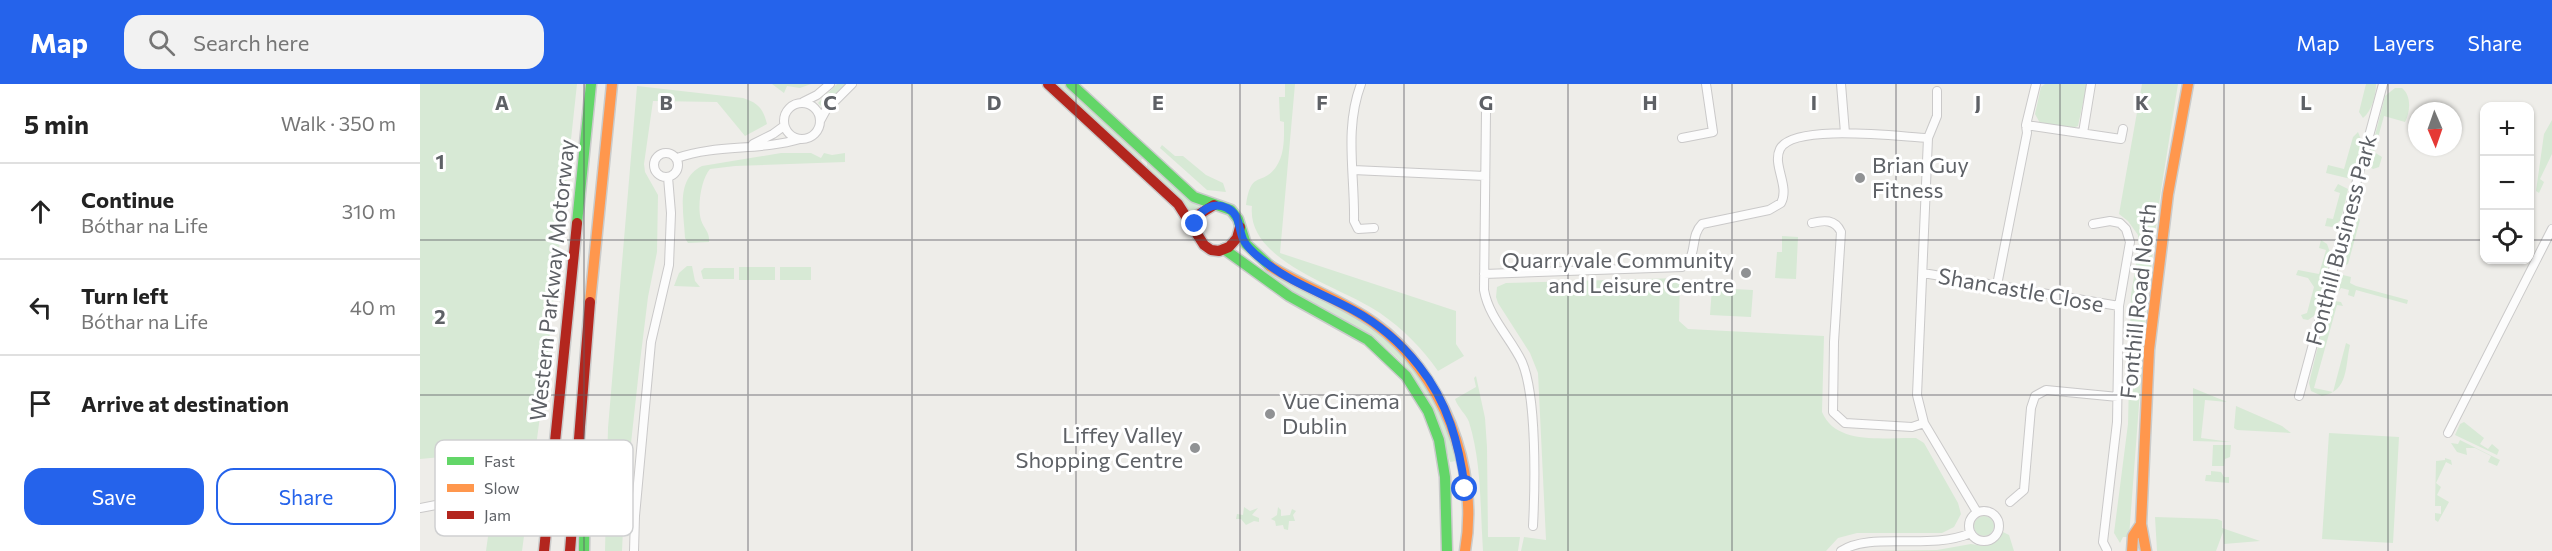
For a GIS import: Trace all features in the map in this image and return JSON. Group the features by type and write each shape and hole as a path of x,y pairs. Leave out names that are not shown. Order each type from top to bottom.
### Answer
{"main road":[{"name":"Western Parkway Motorway","path":"554,440 591,84"},
{"name":"Western Parkway Motorway","path":"580,440 594,247 612,84"},
{"path":"1048,84 1178,204 1186,213 1199,241 1205,247 1213,250 1224,249 1236,241 1240,226"},
{"path":"1071,84 1194,197 1230,209 1237,217 1248,246 1263,261 1372,321 1388,332 1420,368 1441,401 1456,438 1465,489 1468,548"},
{"name":"Fonthill Road North","path":"2146,551 2145,536 2140,524 2150,350 2167,204 2188,84"},
{"path":"1195,232 1198,215 1214,205"},
{"path":"588,440 594,247"},
{"path":"1224,249 1289,296 1368,340 1406,376 1428,411 1439,440 1445,477 1447,551"},
{"name":"Fonthill Road North","path":"2132,551 2133,536 2140,524"},
{"name":"Western Parkway Motorway","path":"543,551 545,536"},
{"name":"Western Parkway Motorway","path":"570,551 572,536"},
{"path":"584,536 584,551"}],"street":[{"path":"800,139 789,135 784,126 785,112 793,105 817,95 830,84"},
{"path":"820,121 826,110 852,84"},
{"path":"1361,84 1353,105 1350,123 1354,221 1358,229 1374,228"},
{"path":"1682,138 1713,132 1706,84"},
{"path":"1841,84 1845,133"},
{"path":"1997,285 2027,134 2026,125 2036,84"},
{"path":"2083,133 2091,84"},
{"name":"Fonthill Business Park","path":"2299,396 2383,84"},
{"path":"1937,91 1937,116 1928,138 1917,395 1924,423 1977,512"},
{"path":"676,158 678,169 668,177 662,177 655,171 654,160 659,154 667,152 676,158 749,146 778,144 812,136 819,128 819,115 812,106 801,102"},
{"path":"1485,112 1484,274 1487,305 1522,362 1527,381 1532,425 1533,526"},
{"path":"2026,125 2121,139 2123,129"},
{"path":"749,146 784,126"},
{"path":"1484,274 1682,267 1692,258 1696,231 1702,224 1769,210 1781,203 1784,193 1778,153 1786,142 1798,138 1845,133 1928,138"},
{"path":"1353,170 1485,176"},
{"path":"634,551 635,516 651,342 669,265 671,213 668,177"},
{"path":"1812,224 1829,221 1834,223 1840,232 1833,412 1845,423 1912,427 1924,423"},
{"path":"2093,224 2110,221 2120,223 2129,236 2130,242 2119,306 2118,397 2103,542 2107,550"},
{"path":"2448,433 2552,229"},
{"name":"Shancastle Close","path":"1923,273 2119,306"},
{"path":"2010,502 2024,490 2031,408 2035,396 2046,390 2118,397"},
{"path":"420,508 435,505"},
{"path":"1986,510 1994,514 1999,522 1998,531 1992,539 1983,541 1971,533 1969,524 1977,512 1986,510"},
{"path":"1841,551 1863,544 1943,543 1971,533"}],"green space":[{"path":"420,84 577,84 537,440 435,440 435,458 420,459"},
{"path":"772,84 811,84 800,88 787,86 784,93"},
{"path":"837,84 847,84 822,107 818,103"},
{"path":"1056,84 1064,84 1144,157 1141,160 1143,164"},
{"path":"1285,84 1295,84 1280,253 1456,311 1456,344 1464,356 1438,371 1412,339 1380,313 1299,270 1264,243 1254,226 1252,206 1246,205 1254,182 1271,173 1281,156 1284,122 1280,121 1279,97 1285,97"},
{"path":"2045,84 2087,84 2078,126 2073,128 2040,123 2035,114 2041,87"},
{"path":"2142,84 2178,84 2147,299 2129,537 2123,537 2120,543 2114,533 2128,424 2131,295 2139,245 2138,235 2128,221 2119,214"},
{"path":"2366,84 2376,84 2376,88 2371,107 2363,118 2359,112"},
{"path":"637,86 743,98 753,102 764,114 767,124 745,136 717,102 653,101 644,164 645,172 658,195 657,252 648,297 631,440 608,440"},
{"path":"2395,88 2402,88 2407,95 2408,114 2405,122 2384,116 2374,152 2382,157 2379,167 2373,169 2369,166 2369,159 2385,96"},
{"path":"2552,120 2552,154 2540,179 2544,182 2539,193 2536,191 2544,134"},
{"path":"2358,132 2362,142 2351,179 2326,173 2328,165 2344,169 2353,137"},
{"path":"1162,145 1175,156 1183,156 1206,175 1223,183 1226,192 1207,190 1160,148"},
{"path":"781,153 811,153 821,158 824,153 832,155 845,153 845,162 710,169 702,186 699,208 709,242 688,243 685,238 683,198 684,188 693,172 702,166"},
{"path":"1147,160 1200,205 1193,213 1147,167"},
{"path":"2338,184 2348,189 2341,220 2332,227 2325,226 2327,218 2333,219 2340,193 2334,191"},
{"path":"2353,215 2357,215 2360,220 2348,264 2343,266 2340,262"},
{"path":"1782,236 1798,237 1796,279 1775,278 1777,252 1782,252"},
{"path":"2321,240 2327,244 2331,255 2314,316 2308,320 2303,319 2301,315 2307,313 2314,287 2308,278 2296,275 2298,270 2319,274 2326,250 2319,248"},
{"path":"687,266 692,266 695,281 700,287 674,286 679,273"},
{"path":"739,267 775,267 775,280 739,280"},
{"path":"780,267 811,267 811,280 780,280"},
{"path":"704,268 734,268 734,279 703,279 701,271"},
{"path":"1267,270 1360,320 1379,332 1395,347 1423,380 1434,399 1451,440 1456,461 1450,462 1437,421 1422,389 1403,364 1381,344 1356,327 1264,273"},
{"path":"2339,274 2351,277 2350,283 2356,286 2408,300 2407,304 2356,290 2354,297 2348,295 2349,290 2341,288 2337,294 2334,287"},
{"path":"1680,278 1679,321 1688,329 1824,336 1822,412 1829,423 1850,435 1876,438 1916,438 1924,443 1958,503 1961,514 1954,527 1942,533 1857,533 1838,538 1826,551 1521,551 1524,537 1546,540 1538,373 1530,353 1498,303 1497,287 1506,283"},
{"path":"1712,288 1753,290 1751,317 1710,315"},
{"path":"2334,301 2341,302 2343,306 2337,305 2314,388 2333,392 2322,396 2311,391 2309,383 2328,305"},
{"path":"2346,343 2350,345 2344,376 2333,392"},
{"path":"1476,376 1485,418 1488,537 1520,537 1518,551 1483,551 1476,454 1469,422 1455,399 1476,387 1474,378"},
{"path":"2193,388 2227,402 2205,400 2201,438 2231,442 2193,441"},
{"path":"2236,406 2282,426 2291,433 2237,430 2234,428"},
{"path":"2464,422 2484,438 2480,444 2488,449 2492,444 2499,450 2497,455 2455,435 2460,424"},
{"path":"2329,433 2399,437 2393,543 2322,539"},
{"path":"2460,440 2500,460 2497,466 2488,462 2491,456 2475,448 2466,448 2467,455 2457,452 2451,443 2458,444"},
{"path":"2213,445 2231,445 2230,457 2225,459 2224,466 2212,466"},
{"path":"2445,458 2451,460 2452,465 2446,462 2436,483 2441,487 2437,495 2449,502 2438,522 2435,520 2435,513 2441,514 2441,506 2435,506 2436,461 2445,460"},
{"path":"2211,471 2221,472 2224,477 2229,477 2229,483 2205,481 2206,475 2211,475"},
{"path":"1244,507 1250,511 1258,508 1252,515 1259,518 1259,522 1254,521 1246,525 1241,519 1236,519 1237,514 1243,515"},
{"path":"1278,507 1281,510 1281,516 1290,515 1292,509 1296,511 1293,515 1295,521 1289,521 1288,530 1284,529 1283,525 1276,526 1275,521 1271,519 1277,515"},
{"path":"1984,516 1991,519 1994,526 1991,533 1984,536 1977,533 1974,526 1977,519"},
{"path":"2155,517 2217,519 2222,521 2222,528 2260,541 2224,544 2223,532 2216,551 2157,551"},
{"path":"2003,532 2009,535 2014,551 1852,551 1937,550 1971,544 1983,546 1998,539"},
{"path":"488,536 524,536 522,551 486,551"},
{"path":"605,536 623,536 622,551 605,551"}],"traffic: fast":[{"path":"577,223 591,84"},
{"path":"1071,84 1194,197 1231,210 1238,219 1246,244 1270,266"},
{"path":"1224,249 1289,296 1368,340 1406,376 1428,411 1439,440 1445,477 1447,551"},
{"path":"584,536 584,551"}],"traffic: slow":[{"path":"590,302 612,84"},
{"path":"2146,551 2141,524 2149,350 2168,194 2188,84"},
{"path":"1270,266 1349,307 1374,323 1398,343 1419,368 1437,395 1451,424 1461,455 1467,487 1468,519 1465,551"},
{"path":"2132,551 2133,536 2141,524"}],"traffic: jam":[{"path":"1048,84 1178,204 1204,245 1211,250 1219,251 1229,247 1237,238 1240,227"},
{"path":"1195,232 1198,215 1214,205"},
{"path":"555,440 577,223"},
{"path":"579,440 590,302"},
{"path":"544,551 546,536"},
{"path":"570,551 571,536"}],"place":[{"name":"Brian Guy Fitness","path":"1860,178"},
{"name":"Quarryvale Community and Leisure Centre","path":"1746,273"},
{"name":"Vue Cinema Dublin","path":"1270,414"},
{"name":"Liffey Valley Shopping Centre","path":"1195,448"}],"route":[{"path":"1195,224 1198,215 1208,207 1214,205 1230,209 1237,217 1243,238 1248,246 1263,261 1294,280 1354,310 1388,332 1420,368 1449,417 1460,455 1465,489"}]}
